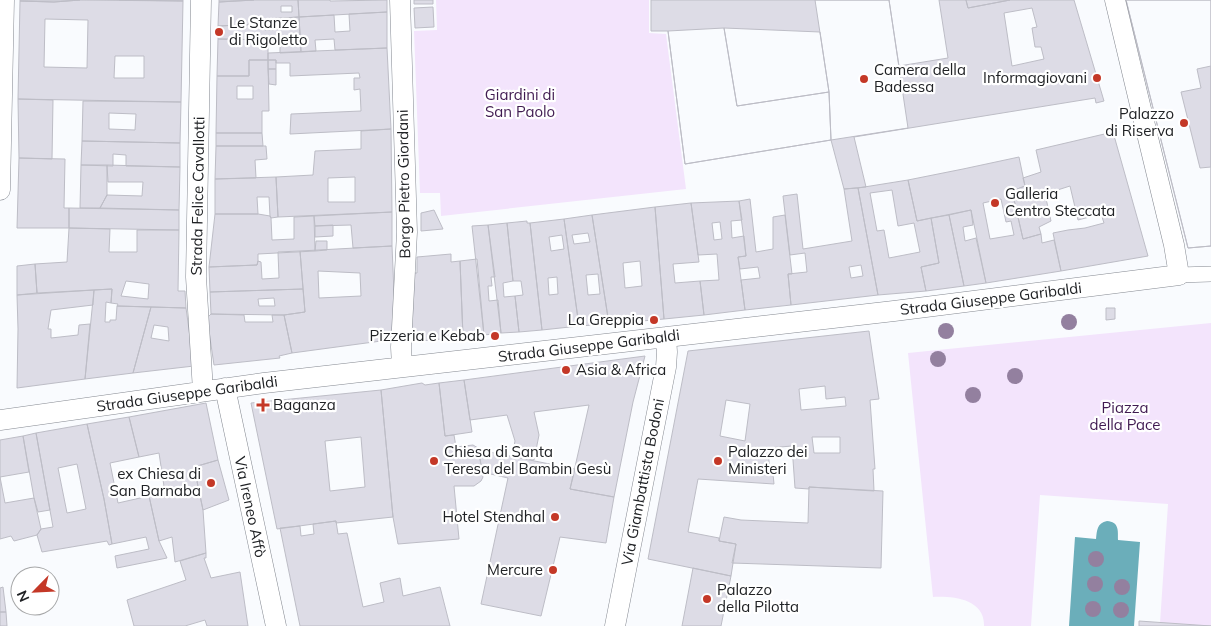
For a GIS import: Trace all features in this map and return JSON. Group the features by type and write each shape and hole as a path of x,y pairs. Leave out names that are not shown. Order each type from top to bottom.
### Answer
{"street":[{"path":"0,190 4,0"},
{"name":"Strada Felice Cavallotti","path":"201,0 196,277 203,391"},
{"name":"Borgo Pietro Giordani","path":"400,0 407,232 402,367"},
{"path":"1116,0 1140,109 1174,245 1179,275 1211,274"},
{"name":"Strada Giuseppe Garibaldi","path":"0,420 225,388 904,310 1179,275"},
{"name":"Via Giambattista Bodoni","path":"614,622 666,367 666,337"},
{"name":"Via Ireneo Affò","path":"225,388 276,626"}],"green space":[{"name":"Giardini di San Paolo","path":"436,0 649,0 649,33 666,34 686,189 441,216 440,193 420,193 414,31 437,30"},
{"name":"Piazza della Pace","path":"1211,323 1211,626 1160,623 1168,504 1040,495 1031,626 984,626 983,617 974,605 950,597 933,597 908,353"}],"water":[{"path":"1107,521 1116,525 1118,540 1140,542 1134,626 1069,626 1075,537 1096,539 1099,525"}],"building":[{"path":"20,0 80,0 54,2"},
{"path":"80,0 183,1 181,102 18,99 20,1 54,2","holes":["45,19 88,20 87,68 44,67","115,56 144,56 144,78 114,78"]},
{"path":"119,0 183,0 183,1"},
{"path":"219,0 254,0 219,2"},
{"path":"298,0 299,17 264,19 264,24 218,26 219,2","holes":["281,6 292,6 292,12 281,12"]},
{"path":"298,0 387,0 387,12 299,17"},
{"path":"414,0 433,0 433,4 414,4"},
{"path":"651,0 889,0 899,66 948,58 939,0 966,0 968,8 1010,0 1074,0 1104,101 1096,103 1095,98 854,137 866,187 844,189 831,140 685,164 668,31 651,31","holes":["1032,8 1037,27 1032,28 1035,47 1041,47 1044,59 1012,66 1004,13","724,28 820,32 829,92 737,106"]},
{"name":"Camera della Badessa","path":"815,0 889,0 908,128 831,140 829,92"},
{"path":"966,0 1010,0 968,8"},
{"name":"Palazzo di Riserva","path":"1126,0 1211,0 1211,246 1188,248"},
{"name":"Palazzo di Riserva","path":"1126,0 1211,0 1211,246 1188,248"},
{"path":"433,7 434,27 415,28 414,8"},
{"path":"387,12 387,48 335,50 334,39 315,40 316,51 301,52 299,17 334,15 335,32 350,31 349,14"},
{"path":"299,17 301,52 280,53 280,40 218,39 218,26 264,24 265,30 285,29 284,18"},
{"path":"724,28 737,106 829,92 831,140 685,164 668,31"},
{"path":"218,39 268,40 268,60 249,60 249,76 217,76"},
{"path":"387,48 391,129 290,134 291,114 361,111 360,89 354,90 354,78 360,78 359,73 290,76 290,63 276,63 276,60 268,60 268,53"},
{"path":"249,60 268,60 269,111 262,111 262,133 216,133 217,76 249,76","holes":["237,86 253,86 253,99 237,99"]},
{"path":"268,60 276,60 276,69 268,69"},
{"path":"1211,66 1211,167 1200,168 1181,92 1201,88 1197,69"},
{"path":"268,69 276,69 276,85 269,84"},
{"path":"18,99 53,100 52,159 19,158"},
{"path":"83,101 181,102 180,143 82,141","holes":["109,113 136,114 135,130 109,129"]},
{"path":"391,129 392,212 278,217 276,177 313,175 315,151 361,149 361,131","holes":["355,177 355,202 328,202 328,178"]},
{"path":"1113,132 1148,256 1061,271 1053,233 1104,223 1101,214 1078,220 1070,186 1045,194 1051,221 1039,227 1041,234 1023,239 1012,191 1025,186 1023,178 1041,172 1036,150"},
{"path":"216,133 262,133 263,146 216,146"},
{"path":"82,141 180,143 180,167 126,166 126,155 113,154 113,166 81,165"},
{"path":"216,146 266,146 267,159 255,160 256,178 215,179"},
{"path":"1019,157 1025,186 1012,191 1023,239 1041,234 1042,243 1054,240 1061,271 986,283 971,210 917,221 908,180","holes":["1001,199 1006,222 1011,221 1014,235 990,239 983,203"]},
{"path":"19,158 65,159 64,208 69,208 69,228 17,228"},
{"path":"81,165 107,165 107,195 100,208 80,208"},
{"path":"107,165 180,167 179,210 100,208 107,195 142,196 143,182 108,182"},
{"path":"276,177 278,217 271,218 270,216 269,197 257,197 258,214 215,214 215,179"},
{"path":"908,180 917,221 931,218 939,263 921,267 926,291 878,295 858,188","holes":["892,190 898,226 914,223 920,252 889,258 884,230 877,231 870,193"]},
{"path":"858,188 878,295 791,305 788,274 807,272 805,253 790,255 783,196 797,194 803,249 852,241 844,189","holes":["861,265 863,276 851,278 849,267"]},
{"path":"750,199 756,252 773,249 773,217 785,215 792,274 788,274 791,305 745,310 741,280 760,278 758,267 740,269 738,257 746,256 739,201"},
{"path":"739,201 742,220 731,221 732,238 744,236 746,256 738,257 745,310 704,315 700,281 719,280 717,254 698,255 691,203","holes":["720,222 722,239 714,240 712,223"]},
{"path":"691,203 699,262 673,264 675,283 700,281 704,315 664,319 655,207"},
{"path":"655,207 664,319 609,324 592,215","holes":["640,261 642,286 625,288 623,263"]},
{"path":"69,208 179,210 179,230 69,228"},
{"path":"434,210 443,229 421,231 421,213"},
{"path":"971,210 973,225 963,227 965,241 976,238 986,283 964,286 949,215"},
{"path":"392,212 392,246 353,248 351,225 315,226 314,216"},
{"path":"215,214 258,214 270,216 272,240 294,239 294,217 314,216 315,251 258,254 257,265 209,267"},
{"path":"592,215 609,324 579,326 564,219","holes":["588,233 590,242 574,244 572,235","598,274 600,294 588,295 586,275"]},
{"path":"949,215 964,286 926,291 921,267 939,263 931,218"},
{"path":"564,219 579,326 542,330 530,223","holes":["562,235 564,249 551,251 549,237","557,277 558,294 549,295 548,278"]},
{"path":"527,221 527,223 530,223 542,330 519,332 515,296 523,295 521,281 513,281 507,223"},
{"path":"507,223 513,281 503,283 504,297 515,296 519,332 501,333 488,225"},
{"path":"333,225 333,236 315,237 315,226"},
{"path":"488,225 495,277 491,277 492,286 488,286 489,301 498,300 501,333 484,335 472,226"},
{"path":"69,228 110,229 109,252 137,252 137,230 179,230 178,291 185,291 186,308 117,306 118,304 111,303 112,289 37,293 35,264 67,262","holes":["126,281 149,284 148,299 121,296"]},
{"path":"316,241 327,241 327,250 315,251"},
{"path":"392,246 396,339 292,353 284,315 305,312 300,251","holes":["318,271 360,273 361,296 319,298"]},
{"path":"300,251 303,289 210,292 209,267 257,265 258,261 261,262 262,279 279,278 278,252"},
{"path":"451,254 451,262 460,261 463,337 409,342 417,257"},
{"path":"477,259 484,335 463,337 460,261"},
{"path":"35,264 37,293 17,295 17,266"},
{"path":"112,289 111,303 106,302 105,322 116,320 117,306 151,307 133,373 85,379 94,290"},
{"path":"303,289 305,312 284,315 211,314 210,292","holes":["274,298 275,306 259,306 258,299"]},
{"path":"94,290 93,305 51,310 48,329 51,329 51,338 78,335 79,325 90,324 85,379 17,388 17,295"},
{"path":"151,307 186,308 194,366 133,373","holes":["154,325 168,327 169,341 151,338"]},
{"path":"1106,308 1115,308 1115,319 1106,320"},
{"path":"211,314 244,315 245,322 273,322 272,315 284,315 292,353 279,356 280,358 214,365 207,318"},
{"name":"Palazzo dei Ministeri","path":"869,331 879,399 870,400 875,469 873,469 874,491 809,487 809,489 795,488 792,446 768,448 770,474 773,474 774,484 698,479 688,532 719,538 719,541 736,544 731,576 648,559 688,351","holes":["825,386 826,399 845,397 846,406 801,410 799,389","726,400 750,404 745,441 720,436","812,437 840,437 840,453 814,453"]},
{"path":"645,356 633,402 614,497 570,489 589,405 534,412 539,435 534,460 512,456 515,441 507,415 470,420 464,380"},
{"path":"464,380 472,432 445,436 439,383"},
{"name":"Chiesa di Santa Teresa del Bambin Gesù","path":"422,383 425,385 439,383 445,436 454,435 456,447 473,445 478,448 483,477 474,486 454,486 459,539 398,544 393,517 381,390"},
{"path":"381,390 393,517 336,523 336,521 277,529 251,403","holes":["361,437 365,487 330,491 325,441"]},
{"path":"206,403 218,460 194,467 203,510 206,553 175,562 172,537 159,541 149,496 165,493 159,453 139,457 129,417"},
{"path":"129,417 139,457 110,463 118,503 149,496 159,541 167,558 117,568 115,556 149,549 146,537 112,544 87,424"},
{"path":"87,424 112,544 109,545 107,541 42,552 37,535 41,529 53,527 36,433","holes":["77,464 86,509 67,513 58,468"]},
{"path":"36,433 50,510 38,512 23,436"},
{"path":"23,436 29,472 0,477 0,440"},
{"name":"Hotel Stendhal","path":"479,450 575,469 570,489 614,497 606,543 560,537 541,616 481,604 508,478 482,472"},
{"name":"ex Chiesa di San Barnaba","path":"218,460 229,500 203,510 194,467"},
{"path":"0,477 5,503 34,498 41,529 37,535 14,541 11,536 0,539"},
{"path":"809,487 883,491 881,568 732,563 736,544 719,541 724,517 741,520 808,523"},
{"path":"336,521 338,534 347,533 363,607 384,602 380,583 400,578 403,596 440,587 450,626 300,626 280,528 300,526 301,536 314,534 313,524"},
{"path":"206,553 206,558 204,558 211,578 240,572 248,626 207,626 205,620 185,626 134,626 127,600 186,580 180,561"},
{"name":"Palazzo della Pilotta","path":"693,568 731,576 721,626 682,626"},
{"path":"3,587 6,612 0,612 0,588"},
{"path":"0,612 6,612 7,626 0,626"},
{"path":"1139,621 1211,626 1139,626"}],"place":[{"name":"Le Stanze di Rigoletto","path":"219,32"},
{"name":"Informagiovani","path":"1097,78"},
{"name":"Camera della Badessa","path":"864,79"},
{"name":"Palazzo di Riserva","path":"1184,123"},
{"name":"Galleria Centro Steccata","path":"995,203"},
{"name":"La Greppia","path":"654,320"},
{"name":"Pizzeria e Kebab","path":"495,336"},
{"name":"Asia & Africa","path":"566,370"},
{"name":"Baganza","path":"263,405"},
{"name":"Chiesa di Santa Teresa del Bambin Gesù","path":"434,461"},
{"name":"Palazzo dei Ministeri","path":"718,461"},
{"name":"ex Chiesa di San Barnaba","path":"211,483"},
{"name":"Hotel Stendhal","path":"555,517"},
{"name":"Mercure","path":"553,570"},
{"name":"Palazzo della Pilotta","path":"707,599"}]}
